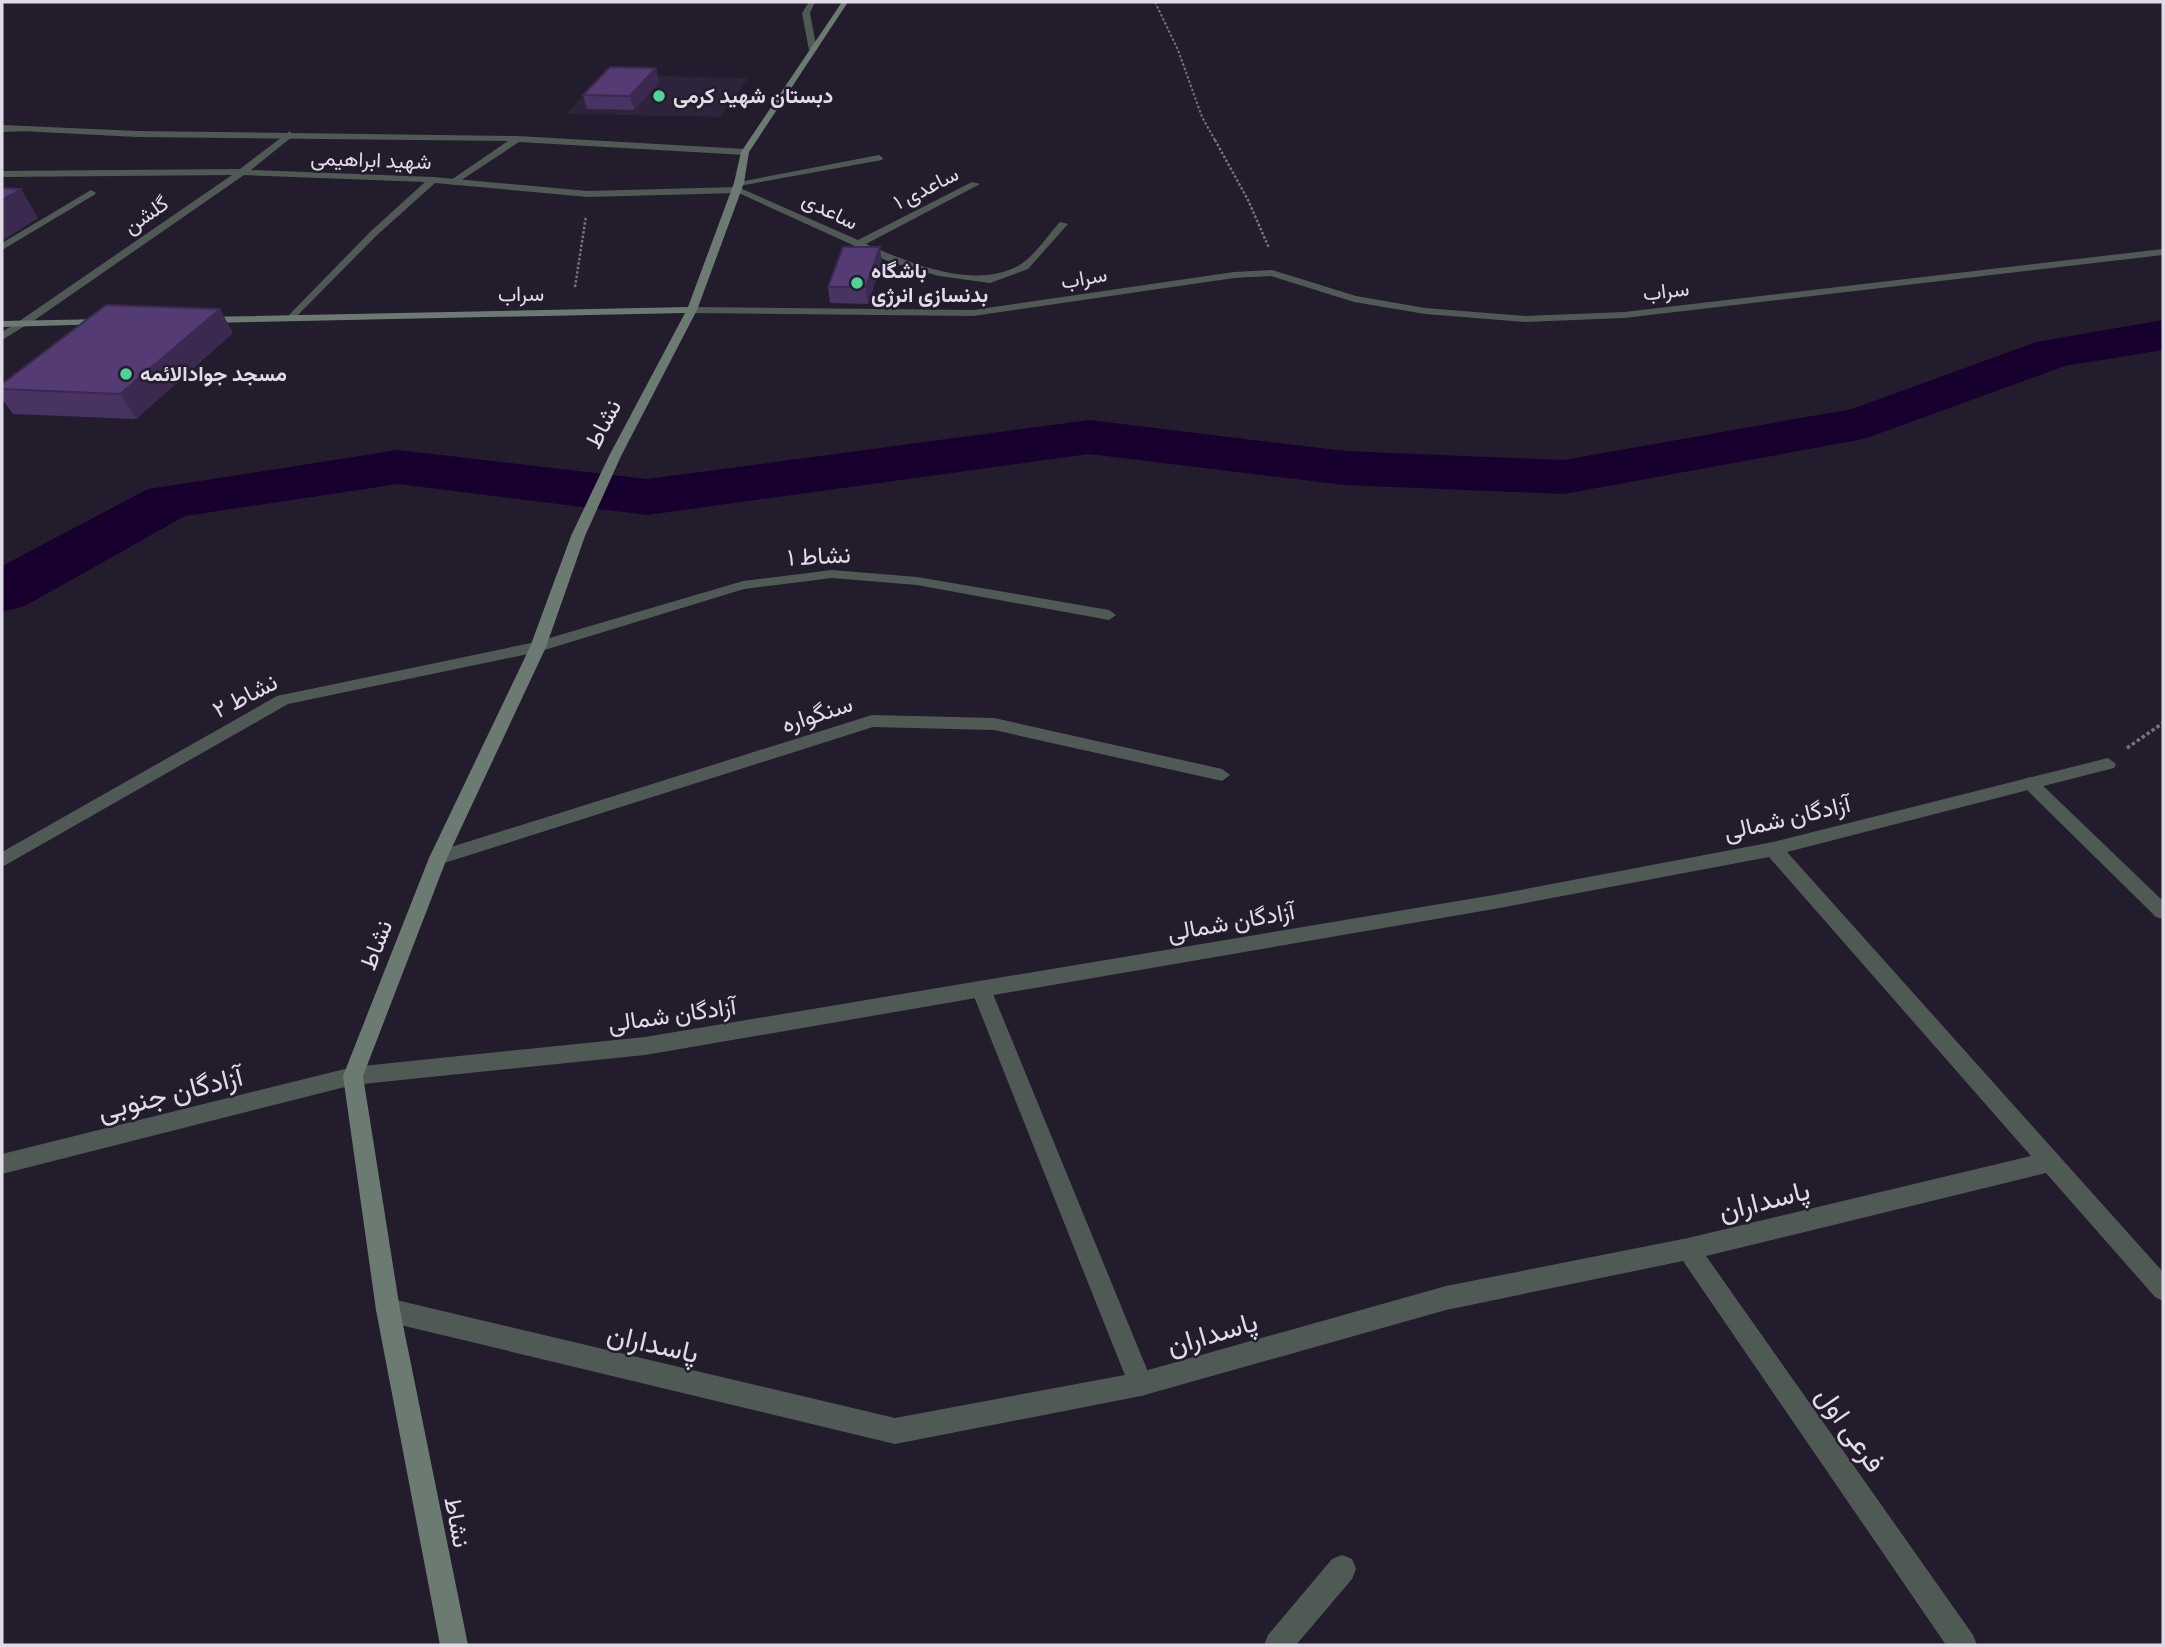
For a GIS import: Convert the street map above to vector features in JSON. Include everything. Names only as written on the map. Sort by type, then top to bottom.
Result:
[{"type":"main road","points":[[744,152],[845,2]]},
{"type":"main road","name":"نشاط","points":[[454,1645],[388,1310],[353,1076],[438,858],[538,647],[578,536],[615,456],[692,310],[738,186],[744,152]]},
{"type":"main road","name":"سراب","points":[[184,320],[692,310]]},
{"type":"main road","points":[[2,324],[117,321]]},
{"type":"street","points":[[812,2],[806,13],[813,50]]},
{"type":"street","points":[[117,132],[151,128],[346,130],[494,133],[517,139]]},
{"type":"street","points":[[2,129],[137,134],[517,139],[744,152]]},
{"type":"street","name":"گلشن","points":[[2,337],[242,173],[290,134]]},
{"type":"street","points":[[454,182],[517,139]]},
{"type":"street","name":"شهید ابراهیمی","points":[[2,174],[242,173],[433,180],[593,194],[738,186],[879,158]]},
{"type":"street","points":[[292,318],[373,234],[433,180]]},
{"type":"street","name":"ساعدی ۱","points":[[856,245],[975,184]]},
{"type":"street","name":"ساعدی","points":[[738,186],[856,245],[894,260],[939,273],[990,280],[1024,267],[1063,224]]},
{"type":"street","points":[[2,247],[91,193]]},
{"type":"street","name":"سراب","points":[[692,310],[973,313],[1234,275],[1272,273],[1354,299],[1425,311],[1525,319],[1624,315],[2163,252]]},
{"type":"street","name":"نشاط ۱","points":[[538,647],[743,585],[832,574],[917,581],[1109,615]]},
{"type":"street","name":"نشاط ۲","points":[[2,860],[284,700],[538,647]]},
{"type":"street","name":"سنگواره","points":[[438,858],[872,721],[994,724],[1222,775]]},
{"type":"street","name":"آزادگان شمالی","points":[[353,1076],[645,1046],[1494,902],[1773,849],[2108,764]]},
{"type":"street","points":[[2030,783],[2163,912]]},
{"type":"street","points":[[1773,849],[2163,1289]]},
{"type":"street","points":[[981,989],[1141,1384]]},
{"type":"street","name":"آزادگان جنوبی","points":[[2,1164],[353,1076]]},
{"type":"street","name":"پاسداران","points":[[388,1310],[895,1431],[1141,1384],[1446,1298],[1688,1249],[2050,1161]]},
{"type":"street","name":"فرعی اول","points":[[1688,1249],[1963,1645]]},
{"type":"street","points":[[1279,1645],[1342,1569]]},
{"type":"path","points":[[1155,2],[1178,50],[1202,117],[1248,200],[1280,275]]},
{"type":"path","points":[[572,313],[581,240],[593,194]]},
{"type":"path","points":[[2108,764],[2147,731],[2163,723]]},
{"type":"shaded area","name":"دبستان شهید کرمی","points":[[603,75],[748,78],[720,117],[566,114]]},
{"type":"building","points":[[610,67],[656,68],[630,96],[583,95]]},
{"type":"building","points":[[2,188],[21,189],[2,200]]},
{"type":"building","points":[[843,247],[880,247],[866,287],[828,287]]},
{"type":"building","points":[[106,305],[220,309],[120,394],[2,389],[2,384]]},
{"type":"waterway","points":[[2,592],[169,501],[398,467],[647,497],[1089,437],[1345,468],[1564,477],[1864,423],[2054,353],[2163,335]]},
{"type":"place","name":"دبستان شهید کرمی","points":[[659,96]]},
{"type":"place","name":"باشگاه بدنسازی انرژی","points":[[857,283]]},
{"type":"place","name":"مسجد جوادالائمه","points":[[126,374]]}]
